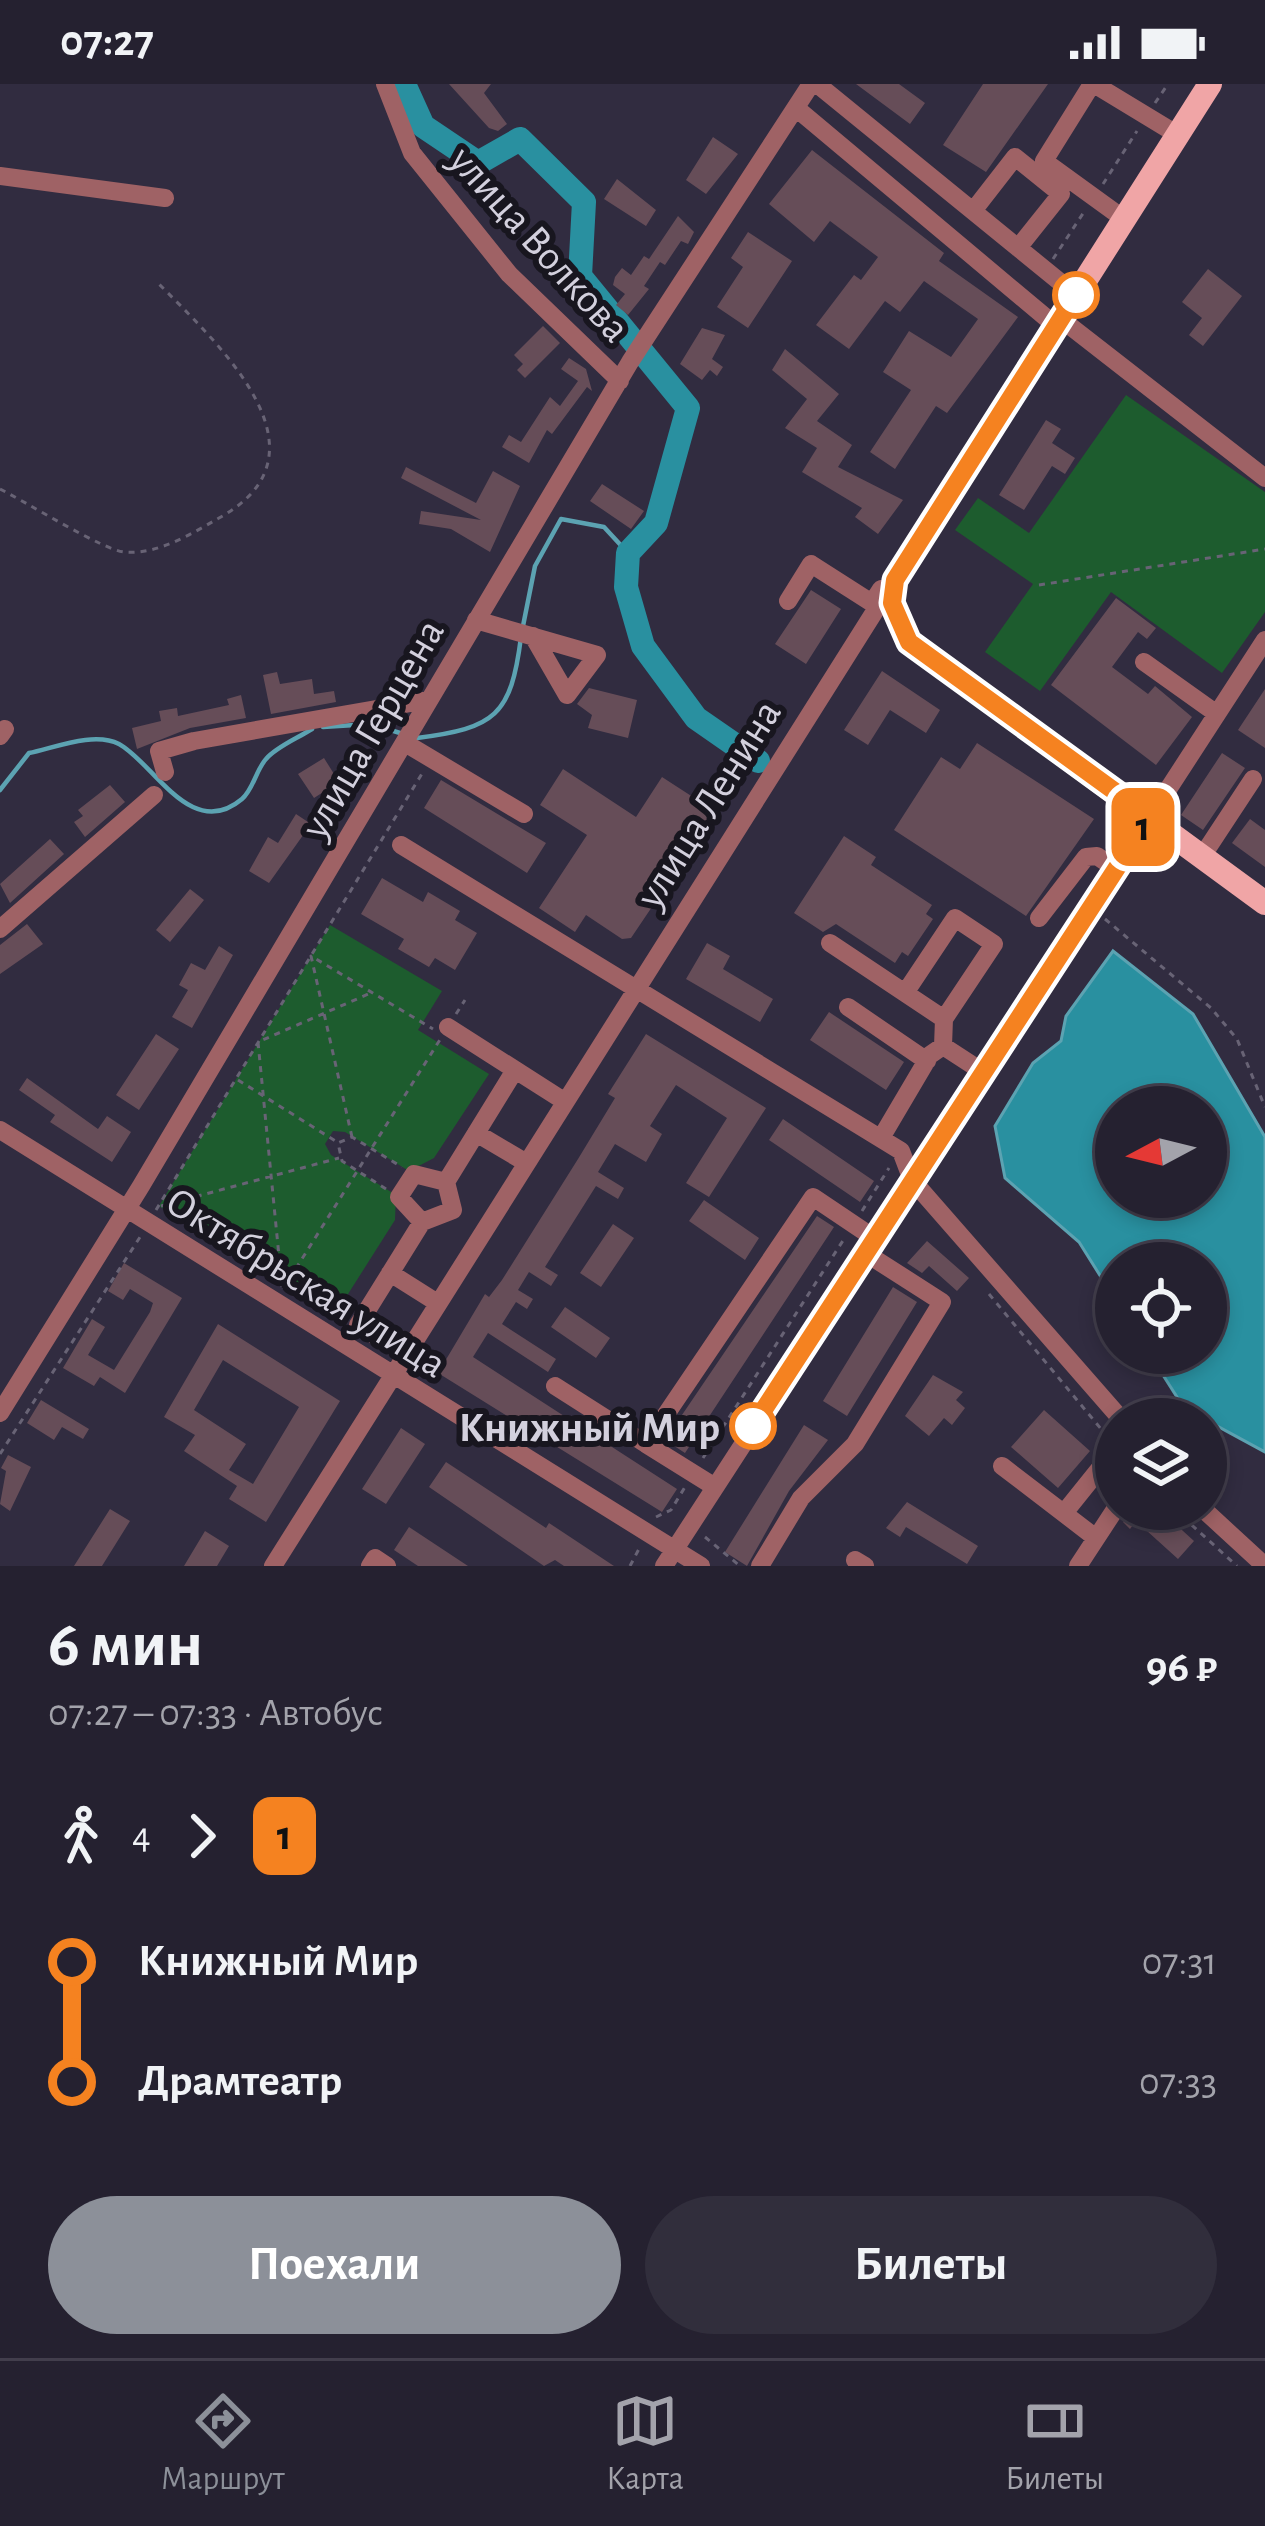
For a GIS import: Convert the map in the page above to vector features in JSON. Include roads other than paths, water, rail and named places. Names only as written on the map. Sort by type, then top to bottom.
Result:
[{"type":"main road","name":"улица Ленина","points":[[895,580],[1210,84]]},
{"type":"main road","points":[[895,580],[892,603],[909,642],[1265,903]]},
{"type":"street","name":"улица Волкова","points":[[385,84],[412,153],[508,274],[620,381]]},
{"type":"street","name":"улица Герцена","points":[[0,1413],[127,1210],[630,362],[814,84]]},
{"type":"street","points":[[814,84],[1076,295]]},
{"type":"street","points":[[1124,219],[1044,161],[1093,84],[1178,135]]},
{"type":"street","points":[[796,108],[1058,322],[1265,478]]},
{"type":"street","points":[[974,211],[1015,157],[1061,194],[1018,248]]},
{"type":"street","points":[[0,176],[166,197]]},
{"type":"street","points":[[788,601],[811,563],[872,603],[889,575],[895,580]]},
{"type":"street","name":"улица Ленина","points":[[274,1566],[390,1377],[409,1356],[436,1302],[641,988],[895,580]]},
{"type":"street","points":[[476,620],[532,636]]},
{"type":"street","points":[[669,1557],[1265,640]]},
{"type":"street","points":[[1144,662],[1217,714]]},
{"type":"street","points":[[165,772],[159,751],[177,746],[282,722],[428,700]]},
{"type":"street","points":[[405,742],[524,814]]},
{"type":"street","points":[[1203,855],[1253,779]]},
{"type":"street","points":[[0,929],[154,795]]},
{"type":"street","points":[[401,845],[901,1151],[906,1188],[1101,1398]]},
{"type":"street","points":[[1039,918],[1086,857],[1097,856],[1116,869]]},
{"type":"street","points":[[881,1138],[927,1060],[943,1046],[944,1019],[994,944],[955,918],[905,993]]},
{"type":"street","points":[[830,943],[944,1019]]},
{"type":"street","points":[[453,1210],[422,1222],[358,1324],[409,1356],[641,988]]},
{"type":"street","points":[[848,1007],[927,1060]]},
{"type":"street","points":[[445,1031],[564,1100]]},
{"type":"street","points":[[943,1046],[983,1072]]},
{"type":"street","points":[[482,1230],[453,1210],[446,1182],[515,1070]]},
{"type":"street","name":"Октябрьская улица","points":[[1,1131],[390,1377],[648,1532],[669,1557],[701,1566]]},
{"type":"street","points":[[476,1133],[525,1162]]},
{"type":"street","points":[[422,1222],[399,1197],[413,1174],[446,1182]]},
{"type":"street","points":[[646,1444],[813,1197],[854,1224],[869,1245],[942,1302],[855,1444],[802,1498],[760,1566]]},
{"type":"street","points":[[390,1273],[436,1302]]},
{"type":"street","points":[[555,1386],[715,1486]]},
{"type":"street","points":[[1002,1466],[1096,1538]]},
{"type":"street","points":[[1064,1514],[1095,1475]]},
{"type":"street","points":[[1078,1566],[1101,1530]]},
{"type":"street","points":[[1226,1530],[1265,1566]]},
{"type":"street","points":[[370,1566],[375,1558],[387,1566]]},
{"type":"water","points":[[1113,951],[1193,1014],[1265,1137],[1265,1452],[1227,1431],[1227,1398],[1178,1398],[1162,1374],[1227,1374],[1227,1242],[1095,1242],[1095,1268],[1079,1242],[1005,1178],[995,1126],[1033,1063],[1061,1041],[1066,1016]]},
{"type":"waterway","points":[[404,84],[423,126],[478,163],[520,139],[584,202],[580,276],[688,408],[656,523],[628,553],[626,587],[643,646],[696,718],[758,761]]},
{"type":"waterway","points":[[523,626],[535,566],[561,519],[604,527],[628,553]]},
{"type":"waterway","points":[[417,738],[465,729],[494,713],[512,685],[521,637]]},
{"type":"waterway","points":[[323,727],[371,724],[400,733]]},
{"type":"waterway","points":[[0,790],[29,753],[98,739],[119,744],[190,806],[224,810],[246,795],[270,755],[312,729]]},
{"type":"place","name":"Книжный Мир","points":[[753,1426]]}]
